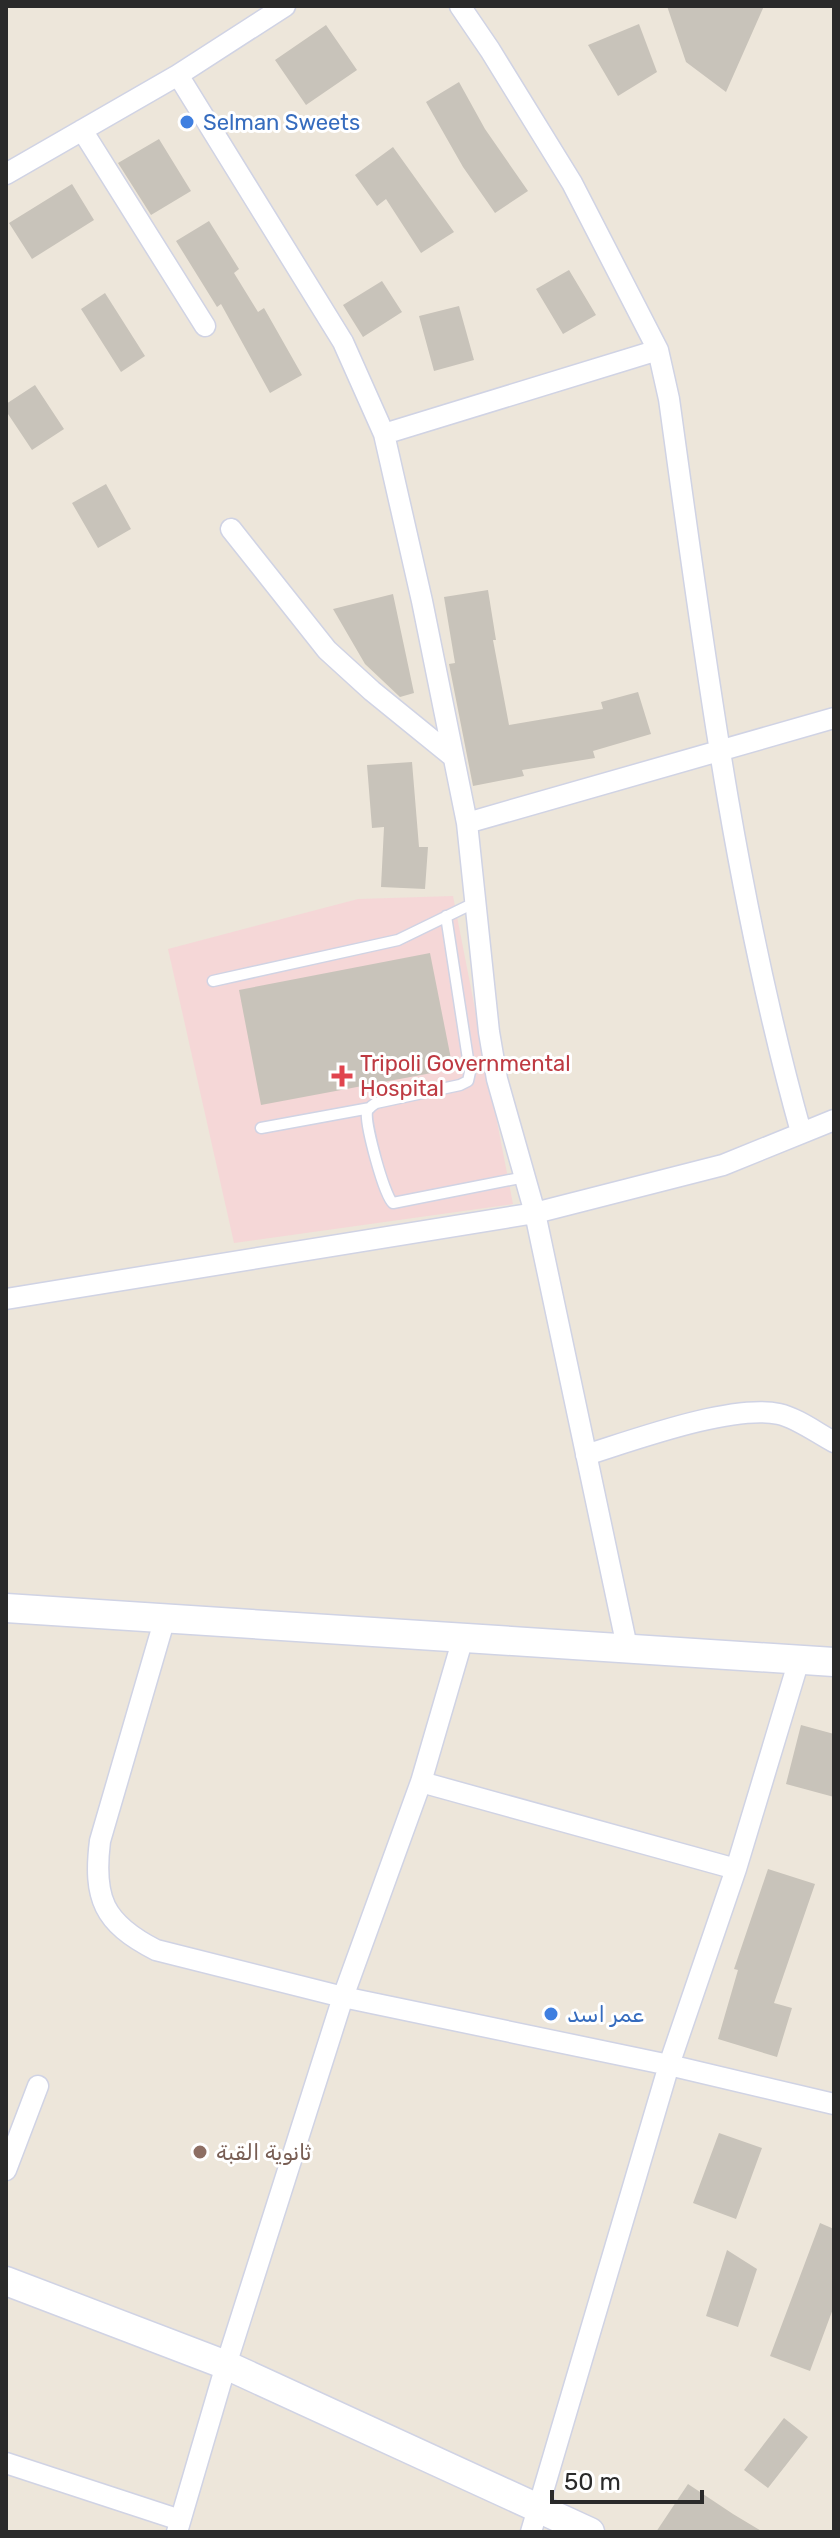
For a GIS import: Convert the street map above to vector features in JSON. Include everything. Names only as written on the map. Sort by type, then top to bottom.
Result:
[{"type":"main road","points":[[6,1608],[834,1662]]},
{"type":"main road","points":[[6,2281],[226,2365],[535,2520],[590,2532]]},
{"type":"street","points":[[6,174],[178,75],[285,6]]},
{"type":"street","points":[[460,6],[572,183],[658,350],[669,399],[721,752],[743,875],[776,1036],[801,1132]]},
{"type":"street","points":[[178,75],[343,342],[384,434],[467,823],[494,1063],[505,1113],[535,1213],[627,1647]]},
{"type":"street","points":[[82,130],[205,326]]},
{"type":"street","points":[[384,434],[658,350]]},
{"type":"street","points":[[231,529],[327,650],[452,756]]},
{"type":"street","points":[[467,823],[834,718]]},
{"type":"street","points":[[6,1299],[535,1213],[723,1165],[834,1120]]},
{"type":"street","points":[[586,1455],[678,1427],[756,1411],[782,1414],[834,1442]]},
{"type":"street","points":[[165,1618],[100,1841],[96,1876],[105,1906],[129,1936],[156,1950],[343,1997],[669,2065],[834,2104]]},
{"type":"street","points":[[6,2463],[179,2526],[226,2365],[343,1997],[421,1782],[463,1638]]},
{"type":"street","points":[[535,2520],[669,2065],[736,1869],[799,1660]]},
{"type":"street","points":[[421,1782],[736,1869]]},
{"type":"street","points":[[6,2170],[38,2086]]},
{"type":"lane","points":[[213,981],[398,940],[474,903]]},
{"type":"lane","points":[[446,916],[470,1072],[468,1081],[376,1103],[370,1108],[367,1112],[377,1166],[385,1192],[393,1203],[525,1177]]},
{"type":"lane","points":[[261,1128],[370,1108]]},
{"type":"shaded area","name":"Tripoli Governmental Hospital","points":[[453,896],[513,1204],[234,1243],[168,949],[358,899]]},
{"type":"building","points":[[667,6],[764,6],[726,92],[686,62]]},
{"type":"building","points":[[639,24],[657,72],[618,96],[588,45]]},
{"type":"building","points":[[326,25],[357,70],[306,105],[275,60]]},
{"type":"building","points":[[459,82],[485,129],[528,191],[495,213],[463,167],[426,102]]},
{"type":"building","points":[[159,139],[191,191],[151,215],[118,163]]},
{"type":"building","points":[[393,147],[454,232],[421,253],[386,199],[377,206],[355,175]]},
{"type":"building","points":[[72,184],[94,220],[32,259],[9,223]]},
{"type":"building","points":[[209,221],[239,269],[234,273],[258,312],[264,308],[302,375],[270,393],[221,304],[217,307],[176,241]]},
{"type":"building","points":[[569,270],[596,315],[563,334],[536,289]]},
{"type":"building","points":[[382,281],[402,312],[363,337],[343,305]]},
{"type":"building","points":[[105,293],[145,356],[121,372],[81,309]]},
{"type":"building","points":[[459,306],[474,360],[434,371],[419,316]]},
{"type":"building","points":[[35,385],[64,429],[32,450],[6,411],[6,404]]},
{"type":"building","points":[[106,484],[131,529],[98,548],[72,503]]},
{"type":"building","points":[[488,590],[496,640],[493,640],[509,725],[603,709],[601,702],[638,692],[651,734],[593,751],[595,758],[522,770],[524,776],[473,786],[449,664],[455,663],[444,597]]},
{"type":"building","points":[[393,594],[414,693],[400,697],[365,664],[333,609]]},
{"type":"building","points":[[412,762],[419,847],[428,847],[425,889],[381,887],[384,827],[372,828],[367,765]]},
{"type":"building","name":"Tripoli Governmental Hospital","points":[[430,953],[453,1069],[261,1105],[239,990]]},
{"type":"building","points":[[801,1725],[834,1734],[834,1797],[786,1784]]},
{"type":"building","points":[[768,1869],[815,1884],[774,2003],[792,2008],[777,2057],[718,2039],[738,1970],[734,1969]]},
{"type":"building","points":[[719,2133],[762,2148],[736,2219],[693,2203]]},
{"type":"building","points":[[820,2223],[834,2229],[834,2306],[810,2371],[770,2356]]},
{"type":"building","points":[[727,2250],[757,2269],[738,2327],[706,2316]]},
{"type":"building","points":[[784,2418],[808,2437],[768,2488],[744,2470]]},
{"type":"building","points":[[688,2484],[733,2514],[763,2532],[656,2532]]},
{"type":"place","name":"Selman Sweets","points":[[187,122]]},
{"type":"place","name":"Tripoli Governmental Hospital","points":[[342,1076]]},
{"type":"place","name":"عمر اسد","points":[[551,2014]]},
{"type":"place","name":"ثانوية القبة","points":[[200,2152]]}]
